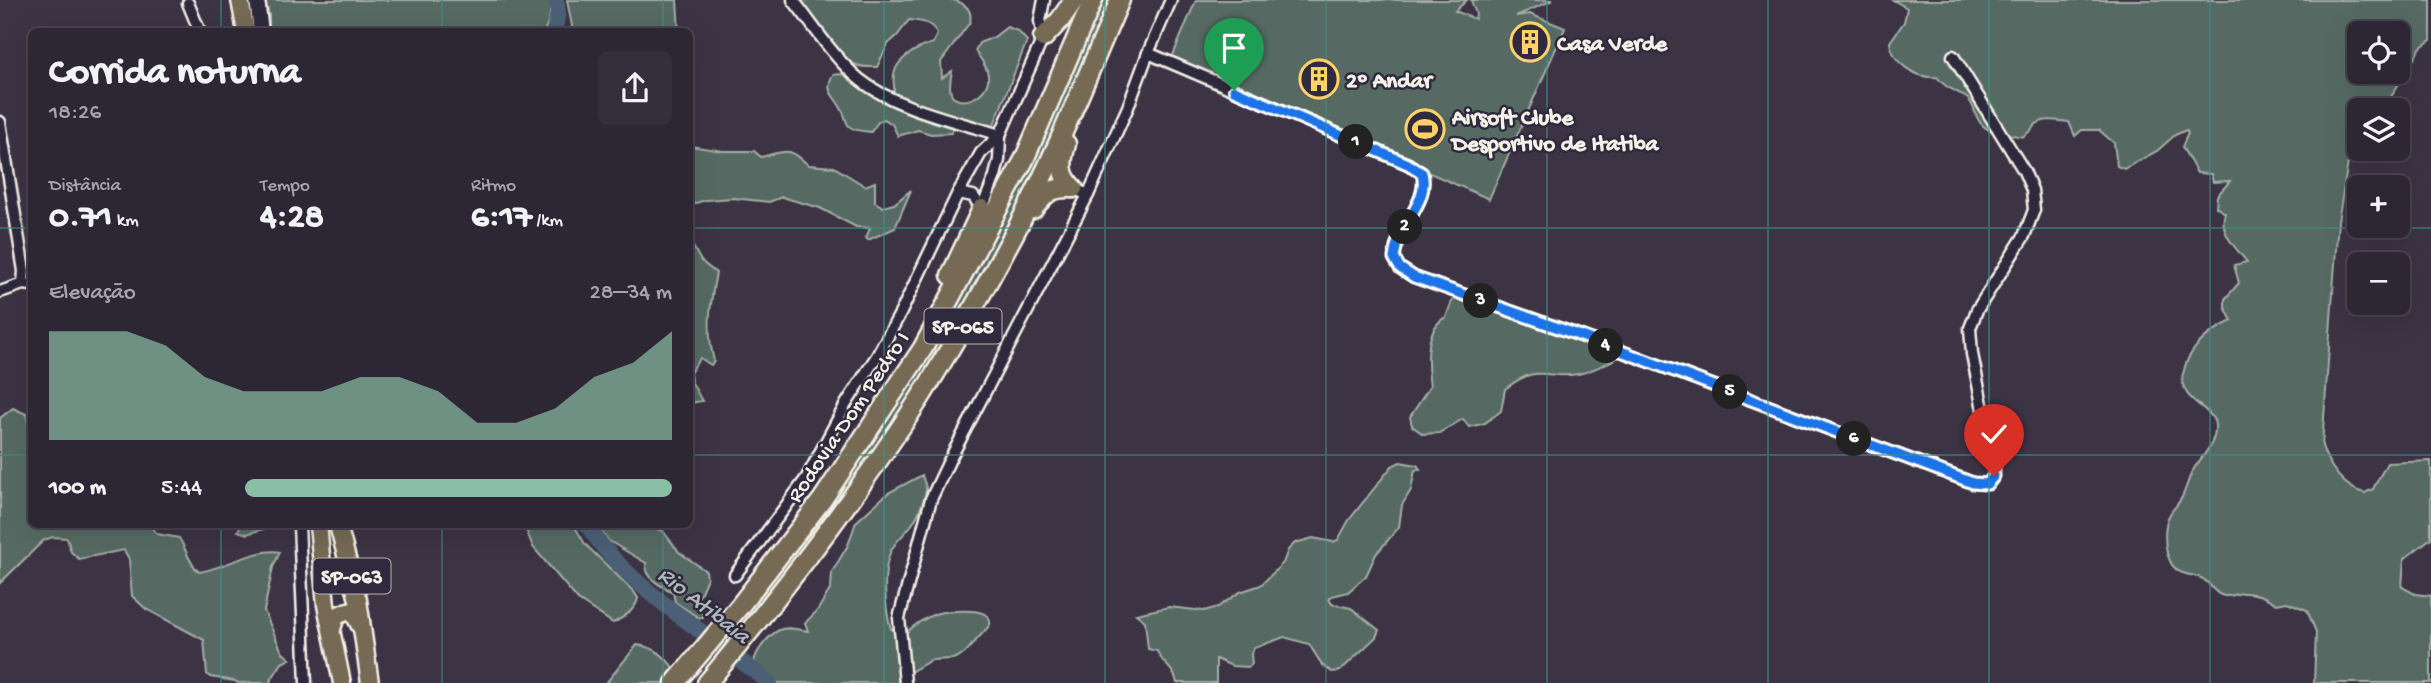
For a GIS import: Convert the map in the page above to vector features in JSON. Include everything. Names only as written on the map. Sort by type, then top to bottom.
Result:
[{"type":"highway","points":[[240,0],[245,28]]},
{"type":"highway","points":[[1043,37],[1060,20],[1074,0]]},
{"type":"highway","name":"Rodovia Dom Pedro I","points":[[677,681],[739,607],[821,500],[880,415],[928,338],[998,210],[1044,118],[1093,0]]},
{"type":"highway","name":"Rodovia Dom Pedro I","points":[[707,683],[827,531],[920,397],[971,313],[1054,155],[1120,0]]},
{"type":"highway","points":[[1079,94],[1061,162],[1062,174],[1081,192]]},
{"type":"highway","points":[[1016,230],[1046,194],[1055,188],[1081,192]]},
{"type":"highway","points":[[880,415],[982,209]]},
{"type":"highway","name":"SP-063","points":[[318,528],[326,605],[342,683]]},
{"type":"highway","name":"SP-063","points":[[339,528],[358,600],[370,683]]},
{"type":"highway","points":[[332,629],[335,616],[348,611],[354,614],[361,628]]},
{"type":"main road","points":[[257,0],[260,28]]},
{"type":"street","points":[[793,0],[844,64],[877,92],[896,101],[1000,135]]},
{"type":"street","points":[[982,209],[995,177],[1000,135],[1043,37],[1040,21],[1044,0]]},
{"type":"street","points":[[905,683],[899,618],[931,499],[1081,192],[1128,107],[1171,0]]},
{"type":"street","points":[[188,3],[198,28]]},
{"type":"street","points":[[1148,53],[1396,159],[1422,173],[1425,183],[1397,242],[1394,258],[1400,268],[1414,277],[1581,336],[1973,483],[1987,484],[1994,476],[1994,465],[1972,354],[1970,328],[1977,310],[2024,236],[2034,210],[2032,190],[2024,171],[1953,56]]},
{"type":"street","points":[[0,122],[27,285],[0,292]]},
{"type":"street","points":[[735,575],[806,479],[846,404],[901,312],[958,193],[981,153],[1000,135]]},
{"type":"street","points":[[958,193],[973,196],[982,209]]},
{"type":"street","points":[[299,528],[306,683]]},
{"type":"green space","points":[[265,0],[549,0],[550,12],[545,28],[269,28]]},
{"type":"green space","points":[[567,0],[677,0],[679,28],[571,28]]},
{"type":"green space","points":[[798,0],[953,0],[964,5],[969,10],[970,22],[941,62],[942,78],[952,71],[952,95],[964,100],[978,96],[987,83],[986,68],[975,51],[979,43],[994,37],[1007,27],[1018,31],[1027,41],[993,127],[981,131],[955,124],[951,133],[931,134],[918,130],[898,136],[892,124],[884,119],[878,122],[871,132],[851,128],[831,93],[829,86],[833,75],[849,76],[875,94],[891,97],[894,91],[894,74],[899,63],[915,50],[933,43],[937,34],[929,24],[909,20],[888,44],[877,67],[860,66],[839,52]]},
{"type":"green space","points":[[1099,0],[1112,0],[1064,112],[1004,237],[930,369],[867,465],[753,616],[742,612],[857,459]]},
{"type":"green space","name":"Airsoft Clube Desportivo de Itatiba","points":[[1196,0],[1467,0],[1455,11],[1475,19],[1471,0],[1553,0],[1516,16],[1530,14],[1565,28],[1489,199],[1171,60]]},
{"type":"green space","points":[[1893,0],[2431,0],[2431,40],[2421,47],[2410,65],[2410,21],[2347,21],[2347,84],[2399,84],[2390,98],[2347,98],[2348,161],[2338,221],[2322,446],[2338,475],[2350,487],[2365,493],[2373,489],[2387,463],[2431,461],[2431,538],[2404,559],[2402,587],[2415,594],[2431,596],[2431,683],[2314,683],[2316,632],[2307,610],[2287,602],[2277,604],[2252,593],[2221,595],[2204,579],[2176,569],[2168,556],[2166,524],[2181,499],[2192,472],[2211,445],[2215,432],[2215,425],[2209,413],[2186,391],[2183,374],[2195,348],[2216,330],[2232,321],[2225,307],[2225,299],[2239,283],[2234,265],[2247,262],[2226,233],[2223,220],[2225,213],[2216,207],[2217,196],[2230,181],[2213,182],[2211,174],[2197,173],[2182,147],[2188,133],[2186,130],[2175,135],[2157,151],[2124,169],[2117,166],[2114,143],[2099,130],[2082,130],[2075,136],[2069,122],[2051,120],[2035,125],[2022,137],[1997,133],[1986,128],[1968,99],[1937,77],[1921,75],[1906,68],[1895,57],[1890,42],[1904,22],[1907,8]]},
{"type":"green space","points":[[693,146],[723,151],[754,151],[761,157],[782,152],[791,153],[808,165],[834,167],[865,186],[875,182],[875,202],[883,207],[894,204],[911,190],[895,228],[868,240],[866,238],[870,228],[856,227],[820,208],[782,197],[769,202],[733,198],[693,204]]},
{"type":"green space","points":[[693,246],[701,261],[716,273],[710,317],[714,361],[711,365],[700,358],[693,368]]},
{"type":"green space","points":[[1460,295],[1575,327],[1625,354],[1578,374],[1526,376],[1505,389],[1501,411],[1485,423],[1469,427],[1463,419],[1439,433],[1423,434],[1412,426],[1410,417],[1430,386],[1430,338],[1439,322],[1446,317],[1452,301]]},
{"type":"green space","points":[[693,385],[702,401],[693,402]]},
{"type":"green space","points":[[13,408],[26,414],[28,528],[152,528],[157,534],[179,538],[199,572],[251,555],[280,552],[273,567],[264,611],[282,652],[290,659],[282,663],[269,683],[238,683],[210,677],[207,674],[204,640],[146,609],[132,596],[129,559],[124,550],[79,559],[71,552],[67,538],[53,537],[44,540],[0,583],[0,418]]},
{"type":"green space","points":[[1400,462],[1417,465],[1420,469],[1415,470],[1411,490],[1402,505],[1399,527],[1376,554],[1366,576],[1348,592],[1329,599],[1332,604],[1351,608],[1379,630],[1376,637],[1340,671],[1332,672],[1322,665],[1309,644],[1284,637],[1254,648],[1251,654],[1252,664],[1249,667],[1232,666],[1216,659],[1216,683],[1177,683],[1174,674],[1157,651],[1148,649],[1145,621],[1136,614],[1169,607],[1204,611],[1218,607],[1240,592],[1261,585],[1283,563],[1288,550],[1295,543],[1313,538],[1333,542],[1338,540],[1349,520],[1392,466]]},
{"type":"green space","points":[[922,475],[926,489],[922,505],[913,523],[894,545],[886,570],[885,591],[891,629],[904,634],[933,615],[956,611],[980,612],[986,615],[990,625],[964,654],[953,659],[931,660],[907,674],[906,683],[777,683],[754,663],[759,649],[779,630],[789,628],[808,631],[805,623],[817,611],[831,588],[832,572],[848,545],[856,522],[888,493]]},
{"type":"green space","points":[[240,528],[266,528],[247,534],[238,531]]},
{"type":"green space","points":[[525,528],[576,528],[585,544],[634,592],[638,598],[635,606],[613,623],[578,600],[533,547]]},
{"type":"green space","points":[[598,528],[654,528],[663,531],[679,552],[706,571],[707,578],[698,599],[703,617],[699,618],[675,602],[673,592],[658,584],[648,573],[646,563],[609,541]]},
{"type":"green space","points":[[637,645],[659,653],[675,670],[664,683],[606,683]]},
{"type":"waterway","name":"Rio Atibaia","points":[[555,28],[558,13],[556,0]]},
{"type":"waterway","name":"Rio Atibaia","points":[[589,528],[604,548],[648,591],[770,683]]},
{"type":"place","name":"Casa Verde","points":[[1530,42]]},
{"type":"place","name":"2º Andar","points":[[1319,79]]},
{"type":"place","name":"Airsoft Clube Desportivo de Itatiba","points":[[1425,129]]},
{"type":"route","points":[[1234,90],[1408,164],[1422,173],[1425,183],[1397,242],[1394,258],[1400,268],[1414,277],[1581,336],[1973,483],[1987,484],[1994,476]]}]
